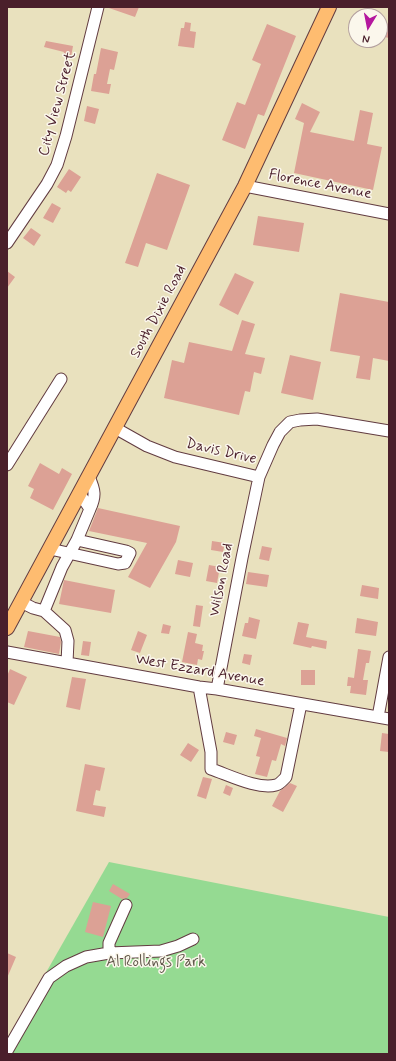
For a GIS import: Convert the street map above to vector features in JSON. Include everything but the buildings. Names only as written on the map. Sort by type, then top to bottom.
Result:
[{"type":"main road","name":"South Dixie Road","points":[[7,628],[246,186],[329,7]]},
{"type":"street","name":"City View Street","points":[[7,244],[47,184],[61,154],[98,7]]},
{"type":"street","name":"Florence Avenue","points":[[246,186],[389,214]]},
{"type":"street","points":[[7,465],[61,379]]},
{"type":"street","name":"Davis Drive","points":[[115,428],[147,446],[176,457],[259,477],[280,432],[290,422],[317,419],[389,431]]},
{"type":"street","points":[[44,611],[62,567],[77,540],[94,499],[94,488],[89,477]]},
{"type":"street","name":"Wilson Road","points":[[217,689],[259,477]]},
{"type":"street","points":[[80,494],[90,510]]},
{"type":"street","points":[[50,549],[118,564],[125,562],[130,553],[77,540]]},
{"type":"street","points":[[21,602],[33,608],[44,611],[65,630],[68,641],[67,663]]},
{"type":"street","name":"West Ezzard Avenue","points":[[7,652],[199,687],[383,718]]},
{"type":"street","points":[[383,718],[389,657]]},
{"type":"street","points":[[199,687],[211,752],[211,769],[265,786],[278,785],[286,777],[301,704]]},
{"type":"street","points":[[109,954],[109,943],[126,905]]},
{"type":"street","points":[[7,1051],[49,978],[66,966],[86,957],[161,951],[178,946],[192,938]]},
{"type":"green space","name":"Al Rollings Park","points":[[109,862],[389,917],[389,1054],[7,1054],[7,1041]]}]
